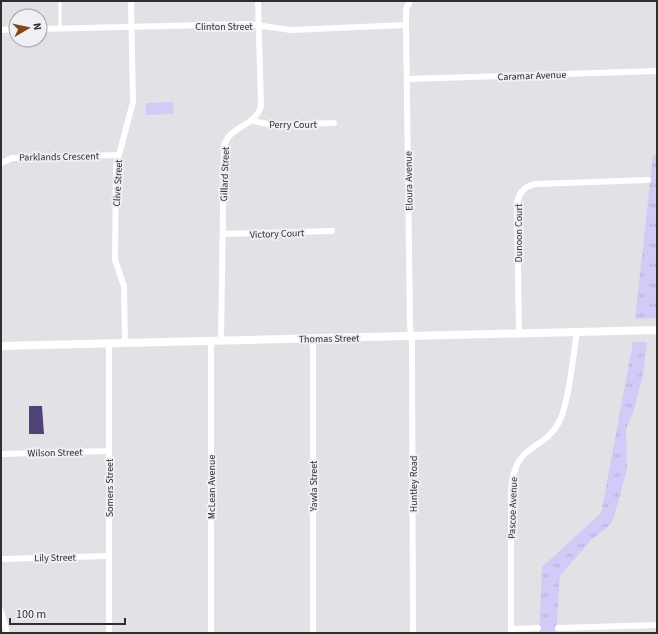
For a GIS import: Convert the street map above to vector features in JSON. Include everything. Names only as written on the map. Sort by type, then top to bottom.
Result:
[{"type":"street","name":"Clive Street","points":[[125,342],[124,286],[115,260],[116,166],[133,108],[131,1]]},
{"type":"street","points":[[253,120],[259,112],[261,101],[258,1]]},
{"type":"street","points":[[406,25],[406,9],[410,1]]},
{"type":"street","name":"Clinton Street","points":[[48,29],[248,24],[291,30],[406,25]]},
{"type":"street","name":"Eloura Avenue","points":[[406,25],[411,336]]},
{"type":"street","name":"Caramar Avenue","points":[[407,79],[657,71]]},
{"type":"street","name":"Perry Court","points":[[253,120],[272,125],[334,123]]},
{"type":"street","name":"Gillard Street","points":[[221,340],[224,144],[234,130],[253,120]]},
{"type":"street","name":"Parklands Crescent","points":[[1,163],[12,158],[118,155]]},
{"type":"street","name":"Dunoon Court","points":[[519,333],[517,205],[518,197],[523,189],[536,184],[648,180]]},
{"type":"street","name":"Victory Court","points":[[223,234],[332,231]]},
{"type":"street","name":"Thomas Street","points":[[1,346],[657,330]]},
{"type":"street","name":"Pascoe Avenue","points":[[511,631],[512,476],[514,468],[522,456],[552,432],[562,417],[577,332]]},
{"type":"street","name":"Huntley Road","points":[[411,336],[413,633]]},
{"type":"street","name":"Yawla Street","points":[[313,338],[313,633]]},
{"type":"street","name":"McLean Avenue","points":[[211,340],[211,633]]},
{"type":"street","name":"Somers Street","points":[[109,343],[109,633]]},
{"type":"street","name":"Wilson Street","points":[[1,454],[109,451]]},
{"type":"street","name":"Lily Street","points":[[1,559],[109,556]]},
{"type":"street","points":[[1,611],[7,633]]},
{"type":"street","points":[[558,628],[657,625]]},
{"type":"street","points":[[511,631],[538,628]]},
{"type":"lane","points":[[60,1],[60,28]]},
{"type":"green space","points":[[173,102],[174,114],[146,115],[146,103]]},
{"type":"green space","points":[[653,155],[657,155],[657,318],[635,319]]},
{"type":"green space","points":[[633,342],[647,342],[643,375],[633,413],[626,429],[627,469],[612,522],[591,540],[560,576],[556,633],[539,633],[542,567],[601,513]]},
{"type":"building","points":[[29,406],[42,406],[44,434],[29,434]]}]
